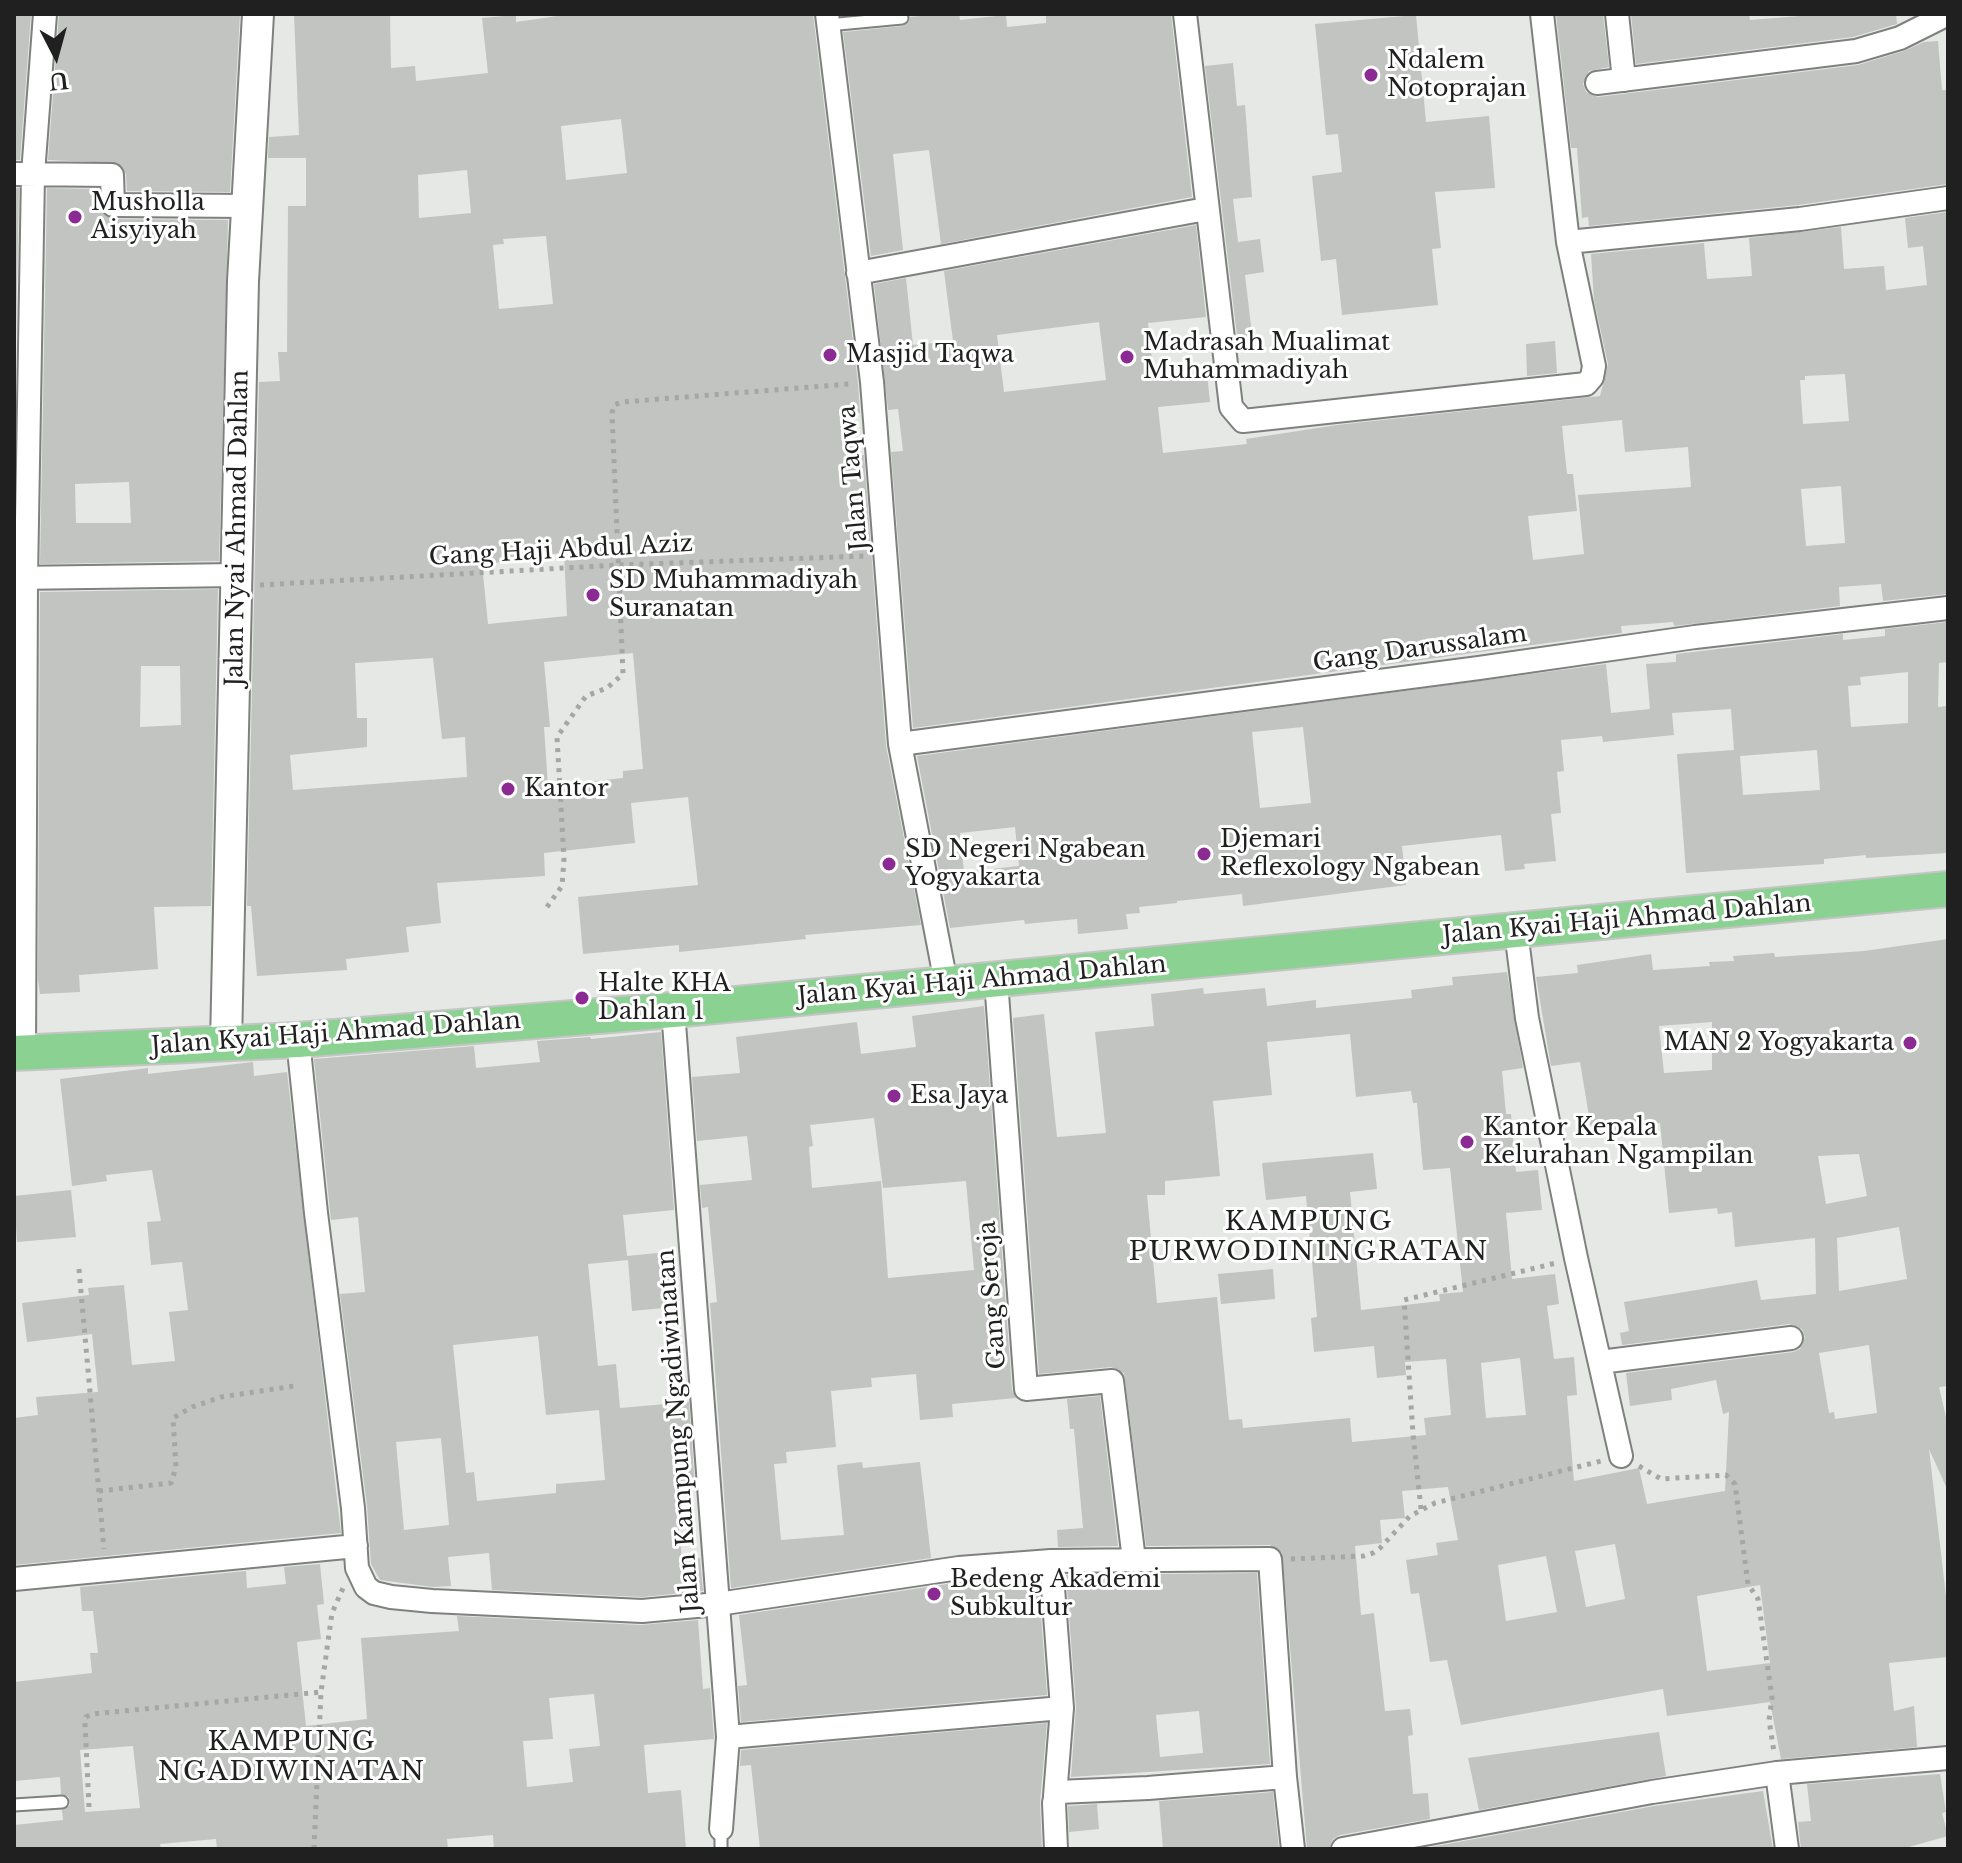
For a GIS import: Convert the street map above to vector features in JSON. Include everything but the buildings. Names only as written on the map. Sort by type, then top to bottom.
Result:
[{"type":"main road","name":"Jalan Kyai Haji Ahmad Dahlan","points":[[19,1053],[298,1040],[673,1010],[1948,889]]},
{"type":"street","points":[[19,1053],[24,174],[45,14]]},
{"type":"street","name":"Jalan Nyai Ahmad Dahlan","points":[[226,1043],[243,281],[258,14]]},
{"type":"street","points":[[1185,14],[1231,407],[1243,421],[1586,384],[1592,377],[1594,366],[1568,242],[1542,14]]},
{"type":"street","points":[[1617,14],[1624,80]]},
{"type":"street","name":"Jalan Taqwa","points":[[827,19],[872,382],[900,744],[946,983]]},
{"type":"street","points":[[1597,83],[1856,51],[1943,21]]},
{"type":"street","points":[[24,174],[112,175],[113,205],[248,206]]},
{"type":"street","points":[[1568,242],[1800,219],[1948,198]]},
{"type":"street","points":[[858,273],[1206,209]]},
{"type":"street","points":[[20,578],[238,581]]},
{"type":"street","name":"Gang Darussalam","points":[[900,744],[1695,637],[1948,608]]},
{"type":"street","points":[[1516,931],[1527,1018],[1576,1258],[1621,1456]]},
{"type":"street","name":"Gang Seroja","points":[[996,980],[1026,1389],[1112,1381],[1134,1560]]},
{"type":"street","name":"Jalan Kampung Ngadiwinatan","points":[[673,1010],[728,1737],[721,1839]]},
{"type":"street","points":[[298,1040],[356,1557],[366,1587],[374,1593],[405,1598],[642,1611],[718,1604],[945,1570],[1051,1561],[1270,1559],[1293,1849]]},
{"type":"street","points":[[1600,1362],[1791,1338]]},
{"type":"street","points":[[14,1579],[106,1570],[356,1557]]},
{"type":"street","points":[[1051,1561],[1062,1708],[1055,1796],[1056,1849]]},
{"type":"street","points":[[728,1737],[1062,1708]]},
{"type":"street","points":[[1343,1849],[1652,1792],[1777,1773],[1948,1758]]},
{"type":"street","points":[[1777,1773],[1787,1849]]},
{"type":"street","points":[[1055,1796],[1058,1792],[1285,1777]]},
{"type":"lane","points":[[827,19],[902,18]]},
{"type":"lane","points":[[14,1805],[62,1802]]},
{"type":"path","points":[[547,907],[562,886],[564,859],[557,737],[586,696],[607,688],[623,674],[614,405],[872,382]]},
{"type":"path","name":"Gang Haji Abdul Aziz","points":[[238,581],[886,555]]},
{"type":"path","points":[[1421,1509],[1404,1300],[1576,1258]]},
{"type":"path","points":[[79,1269],[106,1570]]},
{"type":"path","points":[[99,1491],[171,1483],[176,1467],[173,1418],[192,1407],[221,1397],[294,1386]]},
{"type":"path","points":[[1270,1559],[1373,1553],[1410,1516],[1435,1503],[1621,1456],[1661,1479],[1726,1475],[1735,1484],[1748,1584],[1758,1599],[1772,1698],[1769,1720],[1777,1773]]},
{"type":"path","points":[[314,1849],[321,1692],[332,1613],[356,1557]]},
{"type":"path","points":[[89,1807],[85,1723],[86,1717],[92,1714],[321,1692]]},
{"type":"place","name":"Ndalem Notoprajan","points":[[1371,75]]},
{"type":"place","name":"Musholla Aisyiyah","points":[[75,217]]},
{"type":"place","name":"Masjid Taqwa","points":[[830,355]]},
{"type":"place","name":"Madrasah Mualimat Muhammadiyah","points":[[1127,357]]},
{"type":"place","name":"SD Muhammadiyah Suranatan","points":[[593,595]]},
{"type":"place","name":"Kantor","points":[[508,789]]},
{"type":"place","name":"Djemari Reflexology Ngabean","points":[[1204,854]]},
{"type":"place","name":"SD Negeri Ngabean Yogyakarta","points":[[889,864]]},
{"type":"place","name":"Halte KHA Dahlan 1","points":[[582,998]]},
{"type":"place","name":"MAN 2 Yogyakarta","points":[[1910,1043]]},
{"type":"place","name":"Esa Jaya","points":[[894,1096]]},
{"type":"place","name":"Kantor Kepala Kelurahan Ngampilan","points":[[1467,1142]]},
{"type":"place","name":"Bedeng Akademi Subkultur","points":[[934,1594]]},
{"type":"district","name":"KAMPUNG PURWODININGRATAN","points":[[1309,1238]]},
{"type":"district","name":"KAMPUNG NGADIWINATAN","points":[[292,1758]]}]
